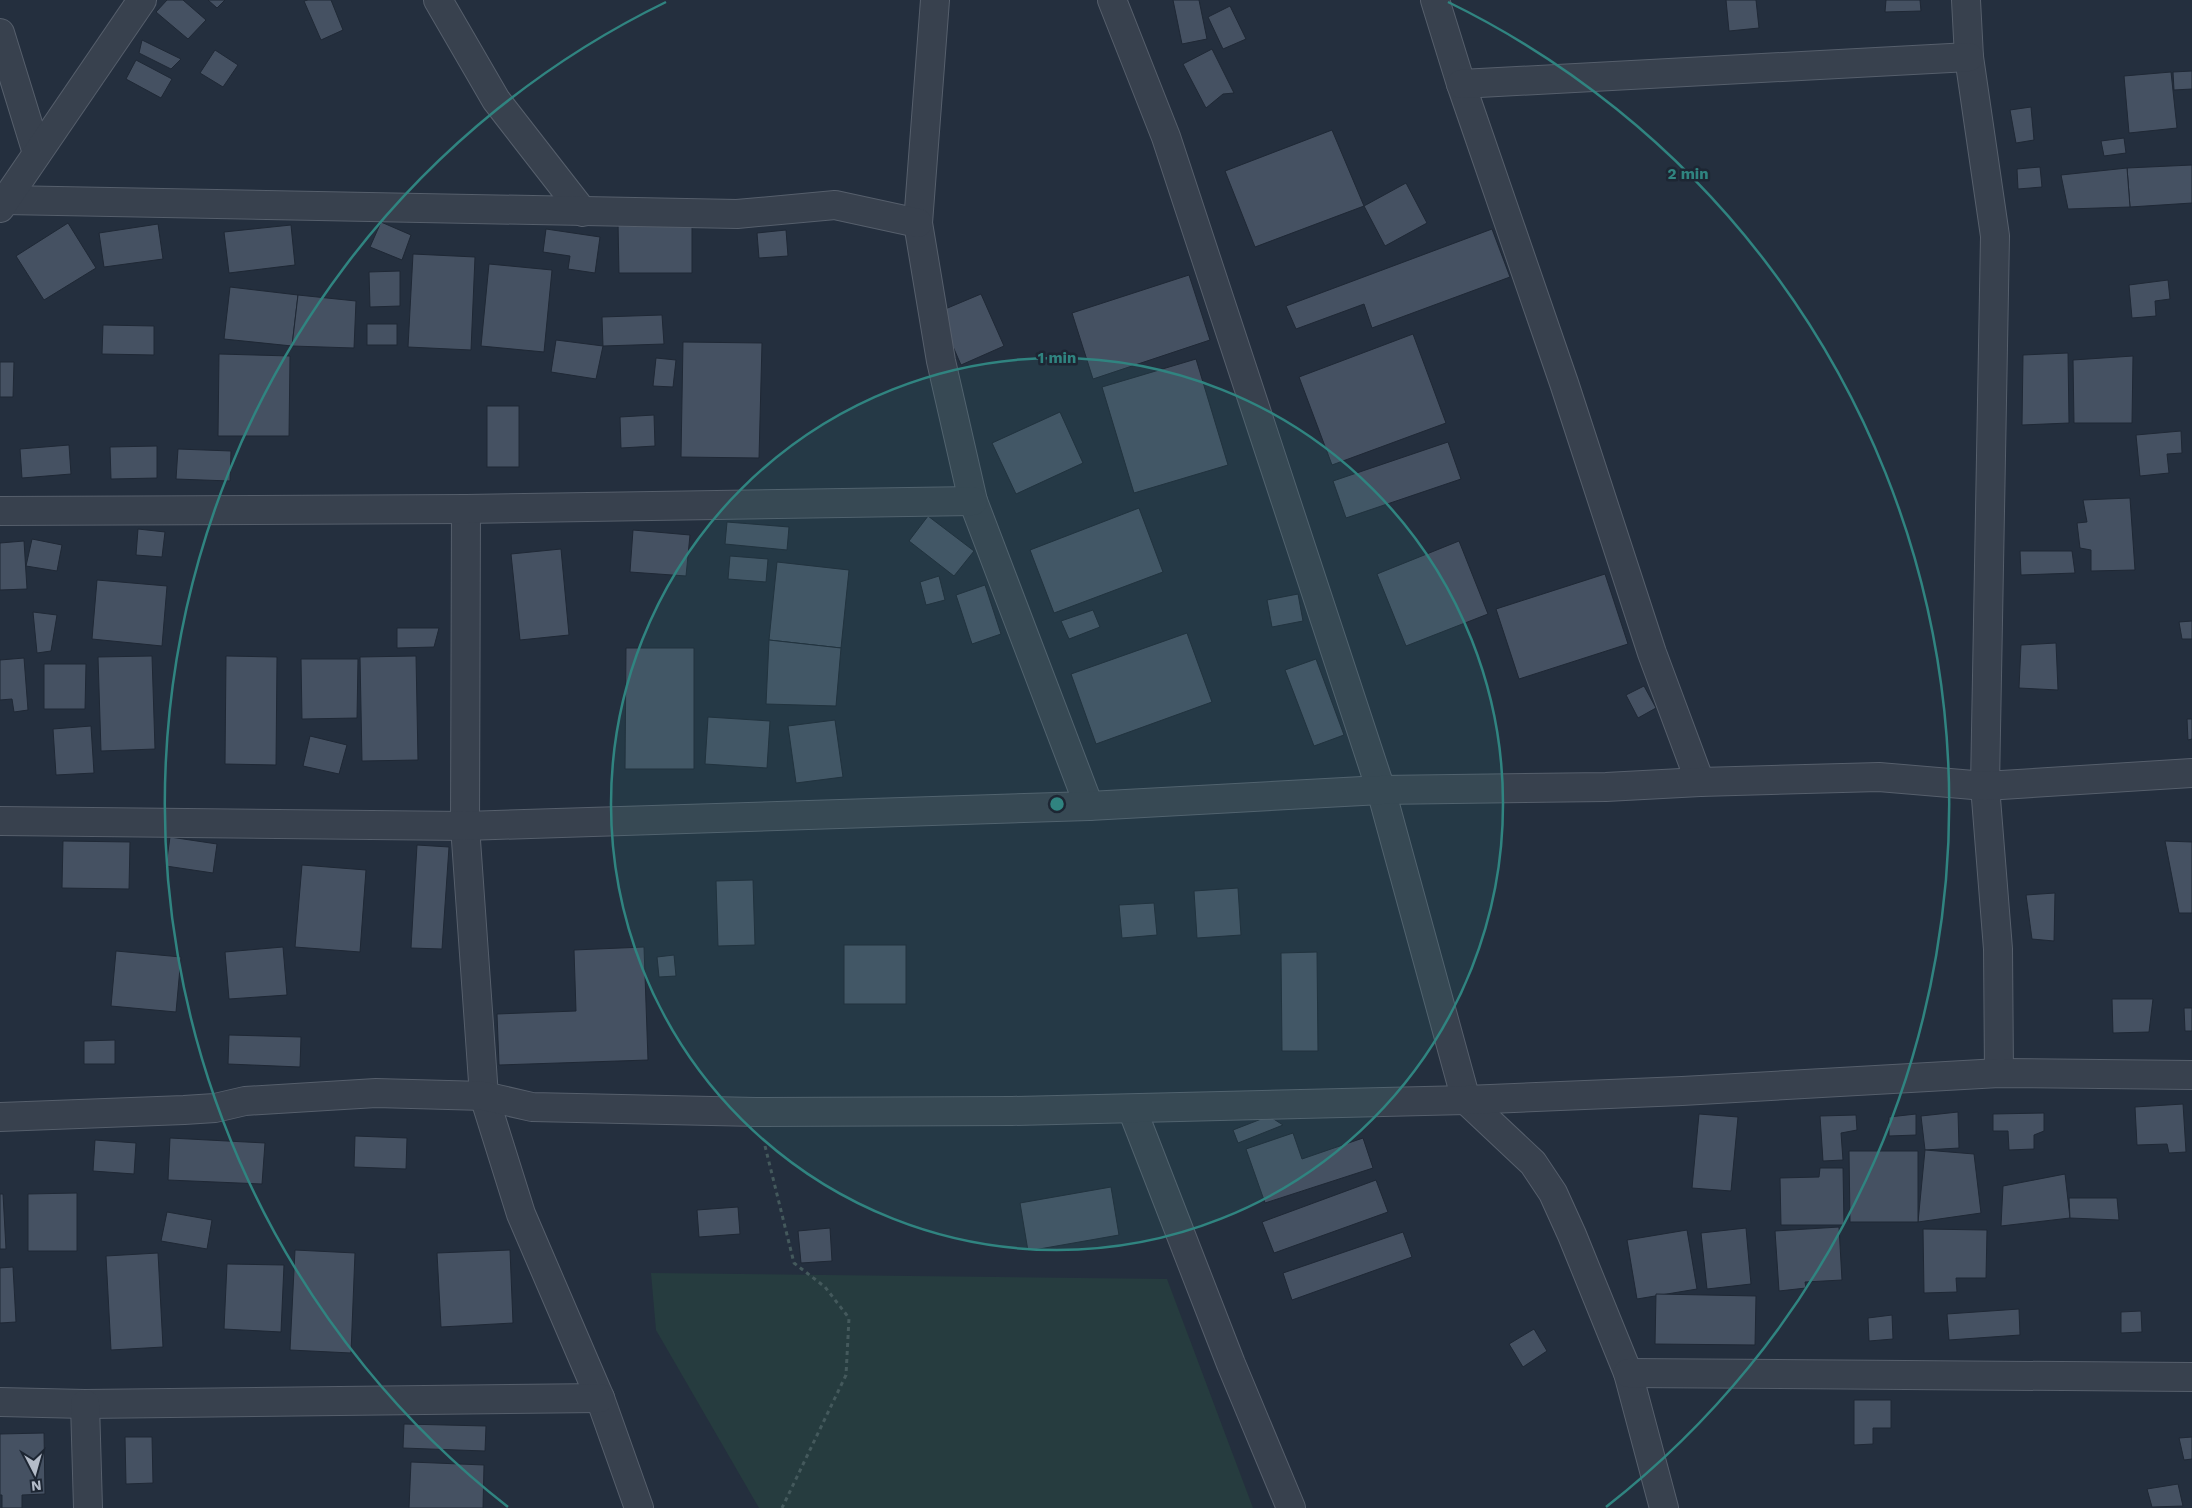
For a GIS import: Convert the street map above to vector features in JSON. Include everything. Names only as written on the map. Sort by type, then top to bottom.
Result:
[{"type":"street","points":[[2,204],[142,0]]},
{"type":"street","points":[[438,0],[496,100],[582,212]]},
{"type":"street","points":[[935,0],[918,223],[941,360],[973,501],[1089,806]]},
{"type":"street","points":[[1112,0],[1166,137],[1380,790],[1466,1100],[1532,1163],[1553,1193],[1628,1374],[1664,1508]]},
{"type":"street","points":[[1434,0],[1564,383],[1652,653],[1700,782]]},
{"type":"street","points":[[1966,0],[1969,57],[1995,236],[1985,786],[1998,949],[1999,1073]]},
{"type":"street","points":[[0,33],[37,153]]},
{"type":"street","points":[[1461,84],[1969,57]]},
{"type":"street","points":[[2,204],[737,214],[836,205],[918,223]]},
{"type":"street","points":[[0,511],[466,509],[973,501]]},
{"type":"street","points":[[466,509],[465,826],[484,1096],[522,1214],[600,1398],[639,1508]]},
{"type":"street","points":[[0,821],[465,826],[1089,806],[1380,790],[1606,787],[1700,782],[1878,777],[1985,786],[2192,773]]},
{"type":"street","points":[[0,1116],[184,1110],[214,1108],[246,1101],[376,1093],[484,1096],[532,1107],[756,1112],[1132,1109],[1466,1100],[1682,1091],[1999,1073],[2192,1075]]},
{"type":"street","points":[[1132,1109],[1230,1364],[1291,1508]]},
{"type":"street","points":[[1628,1374],[2192,1377]]},
{"type":"street","points":[[0,1402],[85,1404],[600,1398]]},
{"type":"street","points":[[85,1404],[88,1508]]},
{"type":"path","points":[[756,1112],[794,1263],[825,1287],[849,1318],[846,1375],[782,1508]]},
{"type":"green space","points":[[651,1273],[1167,1279],[1253,1508],[759,1508],[656,1330]]},
{"type":"building","points":[[167,0],[183,0],[206,20],[188,39],[156,12]]},
{"type":"building","points":[[208,0],[225,0],[217,8]]},
{"type":"building","points":[[331,0],[343,30],[321,40],[304,1]]},
{"type":"building","points":[[1173,0],[1199,0],[1207,39],[1182,44]]},
{"type":"building","points":[[1726,0],[1756,0],[1759,28],[1729,31]]},
{"type":"building","points":[[1886,0],[1920,0],[1921,11],[1885,12]]},
{"type":"building","points":[[1230,6],[1246,39],[1223,49],[1208,17]]},
{"type":"building","points":[[142,40],[181,59],[171,69],[139,53]]},
{"type":"building","points":[[1212,49],[1234,93],[1223,94],[1206,108],[1183,64]]},
{"type":"building","points":[[215,50],[238,65],[223,87],[200,73]]},
{"type":"building","points":[[136,60],[172,79],[161,98],[126,79]]},
{"type":"building","points":[[2192,71],[2192,89],[2174,90],[2173,72]]},
{"type":"building","points":[[2171,72],[2177,128],[2129,133],[2124,76]]},
{"type":"building","points":[[2031,107],[2034,140],[2016,143],[2010,110]]},
{"type":"building","points":[[1332,130],[1364,206],[1255,247],[1225,171]]},
{"type":"building","points":[[2124,138],[2126,153],[2104,156],[2101,141]]},
{"type":"building","points":[[2192,165],[2192,203],[2130,207],[2127,168]]},
{"type":"building","points":[[2040,167],[2042,187],[2018,189],[2017,169]]},
{"type":"building","points":[[2127,168],[2130,207],[2068,209],[2061,175]]},
{"type":"building","points":[[1406,183],[1427,223],[1385,246],[1364,206]]},
{"type":"building","points":[[381,222],[411,235],[402,260],[370,247]]},
{"type":"building","points":[[618,222],[692,222],[692,273],[619,273]]},
{"type":"building","points":[[68,223],[96,268],[44,300],[16,256]]},
{"type":"building","points":[[158,224],[163,259],[104,267],[99,233]]},
{"type":"building","points":[[291,225],[295,265],[229,273],[224,232]]},
{"type":"building","points":[[546,229],[600,237],[595,273],[568,269],[570,256],[543,252]]},
{"type":"building","points":[[1492,229],[1510,277],[1372,328],[1364,304],[1296,329],[1286,306]]},
{"type":"building","points":[[786,230],[788,256],[759,258],[757,233]]},
{"type":"building","points":[[413,254],[475,257],[471,350],[408,347]]},
{"type":"building","points":[[489,264],[552,270],[544,352],[481,346]]},
{"type":"building","points":[[400,271],[400,306],[370,307],[369,272]]},
{"type":"building","points":[[1189,275],[1210,340],[1093,379],[1072,313]]},
{"type":"building","points":[[2168,280],[2170,299],[2155,301],[2156,316],[2132,318],[2129,285]]},
{"type":"building","points":[[230,287],[298,295],[292,346],[224,339]]},
{"type":"building","points":[[981,294],[1004,346],[961,365],[938,312]]},
{"type":"building","points":[[298,295],[356,301],[354,348],[292,346]]},
{"type":"building","points":[[662,315],[664,344],[603,346],[602,317]]},
{"type":"building","points":[[367,324],[397,324],[397,345],[367,345]]},
{"type":"building","points":[[103,325],[154,326],[154,355],[102,354]]},
{"type":"building","points":[[1413,334],[1446,423],[1332,465],[1299,377]]},
{"type":"building","points":[[556,340],[603,346],[596,379],[551,372]]},
{"type":"building","points":[[683,342],[762,343],[759,458],[681,457]]},
{"type":"building","points":[[2068,353],[2069,423],[2022,425],[2023,355]]},
{"type":"building","points":[[219,354],[290,356],[289,436],[218,436]]},
{"type":"building","points":[[2133,356],[2132,423],[2074,423],[2073,360]]},
{"type":"building","points":[[656,358],[676,360],[673,387],[653,386]]},
{"type":"building","points":[[1196,359],[1228,465],[1134,493],[1102,387]]},
{"type":"building","points":[[0,362],[14,362],[13,397],[0,397]]},
{"type":"building","points":[[487,406],[519,406],[519,467],[487,467]]},
{"type":"building","points":[[1060,412],[1083,463],[1016,494],[992,443]]},
{"type":"building","points":[[654,415],[655,446],[621,448],[620,417]]},
{"type":"building","points":[[2181,431],[2182,453],[2167,454],[2169,473],[2140,476],[2136,435]]},
{"type":"building","points":[[1448,442],[1461,479],[1346,518],[1333,481]]},
{"type":"building","points":[[69,445],[71,474],[22,478],[20,449]]},
{"type":"building","points":[[157,446],[157,478],[111,479],[110,447]]},
{"type":"building","points":[[178,449],[231,451],[230,481],[176,479]]},
{"type":"building","points":[[2130,498],[2135,570],[2091,571],[2091,550],[2080,548],[2077,523],[2087,522],[2083,500]]},
{"type":"building","points":[[1139,508],[1163,572],[1054,613],[1030,550]]},
{"type":"building","points":[[928,516],[974,551],[954,576],[909,541]]},
{"type":"building","points":[[727,522],[789,527],[787,550],[725,544]]},
{"type":"building","points":[[138,529],[165,532],[162,557],[136,555]]},
{"type":"building","points":[[633,530],[690,535],[686,576],[630,572]]},
{"type":"building","points":[[32,539],[62,545],[57,571],[26,566]]},
{"type":"building","points":[[24,541],[27,589],[0,590],[0,543]]},
{"type":"building","points":[[1459,541],[1488,614],[1406,646],[1377,574]]},
{"type":"building","points":[[561,549],[569,635],[520,640],[511,554]]},
{"type":"building","points":[[2020,551],[2072,551],[2075,573],[2021,575]]},
{"type":"building","points":[[730,556],[768,559],[766,582],[728,579]]},
{"type":"building","points":[[777,562],[849,570],[841,648],[769,640]]},
{"type":"building","points":[[1605,574],[1628,644],[1519,679],[1496,609]]},
{"type":"building","points":[[939,576],[945,600],[926,605],[920,582]]},
{"type":"building","points":[[97,580],[167,586],[162,646],[92,639]]},
{"type":"building","points":[[985,585],[1001,634],[972,644],[956,595]]},
{"type":"building","points":[[1298,594],[1303,621],[1272,627],[1267,600]]},
{"type":"building","points":[[1093,610],[1100,627],[1069,639],[1061,621]]},
{"type":"building","points":[[33,612],[57,615],[51,651],[37,653]]},
{"type":"building","points":[[2192,621],[2192,639],[2182,639],[2179,622]]},
{"type":"building","points":[[397,628],[439,628],[434,647],[397,648]]},
{"type":"building","points":[[1187,633],[1212,702],[1096,744],[1071,674]]},
{"type":"building","points":[[769,640],[841,648],[836,706],[766,704]]},
{"type":"building","points":[[2056,643],[2058,690],[2019,688],[2021,645]]},
{"type":"building","points":[[626,648],[694,648],[694,769],[625,769]]},
{"type":"building","points":[[152,656],[155,749],[101,751],[98,657]]},
{"type":"building","points":[[226,656],[277,657],[276,765],[225,764]]},
{"type":"building","points":[[416,656],[418,760],[362,761],[360,657]]},
{"type":"building","points":[[24,658],[28,710],[14,712],[12,699],[0,700],[0,660]]},
{"type":"building","points":[[301,659],[358,659],[357,718],[302,719]]},
{"type":"building","points":[[1316,659],[1344,735],[1314,746],[1285,670]]},
{"type":"building","points":[[44,664],[86,664],[85,709],[44,709]]},
{"type":"building","points":[[1644,686],[1656,708],[1638,718],[1626,695]]},
{"type":"building","points":[[708,717],[770,721],[767,768],[705,764]]},
{"type":"building","points":[[2187,719],[2192,719],[2192,739],[2188,740]]},
{"type":"building","points":[[835,720],[843,777],[796,783],[788,726]]},
{"type":"building","points":[[91,726],[94,773],[56,775],[53,729]]},
{"type":"building","points":[[310,736],[347,745],[339,774],[303,766]]},
{"type":"building","points":[[170,837],[217,844],[213,873],[166,866]]},
{"type":"building","points":[[63,841],[130,842],[129,889],[62,888]]},
{"type":"building","points":[[2165,841],[2192,842],[2192,913],[2179,913]]},
{"type":"building","points":[[417,845],[449,847],[442,949],[411,948]]},
{"type":"building","points":[[302,865],[366,870],[360,952],[295,947]]},
{"type":"building","points":[[753,880],[755,945],[718,946],[716,881]]},
{"type":"building","points":[[1238,888],[1241,935],[1197,938],[1194,891]]},
{"type":"building","points":[[2055,893],[2054,941],[2032,939],[2026,895]]},
{"type":"building","points":[[1154,903],[1157,935],[1122,938],[1119,905]]},
{"type":"building","points":[[844,945],[906,945],[906,1004],[844,1004]]},
{"type":"building","points":[[283,947],[287,995],[229,999],[225,952]]},
{"type":"building","points":[[644,947],[648,1060],[499,1065],[497,1014],[576,1011],[574,950]]},
{"type":"building","points":[[116,951],[181,957],[176,1012],[111,1006]]},
{"type":"building","points":[[1317,952],[1318,1051],[1282,1051],[1281,953]]},
{"type":"building","points":[[674,955],[676,976],[659,977],[657,957]]},
{"type":"building","points":[[2112,999],[2153,999],[2149,1032],[2113,1033]]},
{"type":"building","points":[[2184,1008],[2192,1008],[2192,1031],[2185,1031]]},
{"type":"building","points":[[229,1035],[301,1037],[300,1067],[228,1064]]},
{"type":"building","points":[[115,1040],[115,1064],[84,1064],[84,1041]]},
{"type":"building","points":[[2183,1104],[2186,1152],[2169,1153],[2167,1144],[2137,1145],[2135,1107]]},
{"type":"building","points":[[1958,1112],[1959,1148],[1925,1150],[1921,1116]]},
{"type":"building","points":[[2044,1113],[2044,1131],[2034,1135],[2034,1149],[2009,1150],[2008,1131],[1993,1131],[1993,1114]]},
{"type":"building","points":[[1699,1114],[1738,1117],[1731,1191],[1692,1188]]},
{"type":"building","points":[[1916,1114],[1916,1135],[1889,1136],[1889,1117]]},
{"type":"building","points":[[1856,1115],[1857,1130],[1841,1133],[1843,1160],[1823,1161],[1820,1116]]},
{"type":"building","points":[[1269,1116],[1283,1125],[1238,1143],[1233,1130]]},
{"type":"building","points":[[1293,1133],[1302,1159],[1363,1138],[1373,1168],[1265,1203],[1246,1149]]},
{"type":"building","points":[[355,1136],[407,1138],[406,1169],[354,1167]]},
{"type":"building","points":[[170,1138],[265,1143],[262,1184],[168,1180]]},
{"type":"building","points":[[95,1140],[136,1143],[134,1174],[93,1171]]},
{"type":"building","points":[[1925,1150],[1974,1154],[1981,1213],[1918,1222]]},
{"type":"building","points":[[1849,1151],[1918,1151],[1918,1222],[1850,1222]]},
{"type":"building","points":[[1820,1168],[1843,1168],[1844,1225],[1781,1225],[1780,1178],[1819,1177]]},
{"type":"building","points":[[2065,1174],[2070,1218],[2001,1226],[2003,1186]]},
{"type":"building","points":[[1376,1180],[1388,1212],[1274,1253],[1262,1222]]},
{"type":"building","points":[[1111,1187],[1119,1235],[1028,1251],[1020,1203]]},
{"type":"building","points":[[77,1193],[77,1251],[28,1251],[28,1194]]},
{"type":"building","points":[[0,1194],[3,1194],[6,1249],[0,1249]]},
{"type":"building","points":[[2069,1198],[2117,1198],[2119,1220],[2070,1218]]},
{"type":"building","points":[[738,1207],[740,1234],[699,1237],[697,1210]]},
{"type":"building","points":[[167,1212],[212,1220],[207,1249],[161,1241]]},
{"type":"building","points":[[1839,1227],[1842,1280],[1805,1282],[1806,1288],[1779,1291],[1775,1231]]},
{"type":"building","points":[[830,1228],[832,1261],[801,1263],[798,1231]]},
{"type":"building","points":[[1746,1228],[1751,1284],[1707,1289],[1701,1233]]},
{"type":"building","points":[[1923,1229],[1987,1230],[1986,1278],[1956,1278],[1957,1292],[1924,1293]]},
{"type":"building","points":[[1687,1230],[1697,1289],[1637,1299],[1627,1240]]},
{"type":"building","points":[[1403,1232],[1412,1257],[1292,1300],[1283,1273]]},
{"type":"building","points":[[295,1250],[355,1253],[351,1353],[290,1350]]},
{"type":"building","points":[[510,1250],[513,1323],[441,1327],[437,1253]]},
{"type":"building","points":[[158,1253],[163,1347],[111,1350],[106,1256]]},
{"type":"building","points":[[227,1264],[284,1265],[281,1332],[224,1329]]},
{"type":"building","points":[[13,1267],[16,1322],[0,1323],[0,1268]]},
{"type":"building","points":[[1656,1294],[1756,1296],[1755,1345],[1655,1344]]},
{"type":"building","points":[[2019,1309],[2020,1335],[1949,1340],[1947,1314]]},
{"type":"building","points":[[2141,1311],[2142,1332],[2121,1333],[2121,1312]]},
{"type":"building","points":[[1892,1315],[1893,1339],[1869,1341],[1868,1318]]},
{"type":"building","points":[[1534,1329],[1547,1351],[1523,1367],[1509,1344]]},
{"type":"building","points":[[1854,1400],[1891,1400],[1891,1428],[1873,1428],[1873,1444],[1854,1445]]},
{"type":"building","points":[[404,1424],[486,1426],[485,1451],[403,1448]]},
{"type":"building","points":[[44,1433],[45,1494],[22,1495],[22,1508],[2,1508],[2,1495],[0,1495],[0,1434]]},
{"type":"building","points":[[125,1437],[152,1437],[153,1483],[126,1484]]},
{"type":"building","points":[[2192,1437],[2192,1459],[2184,1460],[2179,1438]]},
{"type":"building","points":[[411,1462],[484,1465],[483,1508],[409,1508]]},
{"type":"building","points":[[2178,1484],[2183,1506],[2152,1507],[2147,1489]]}]
